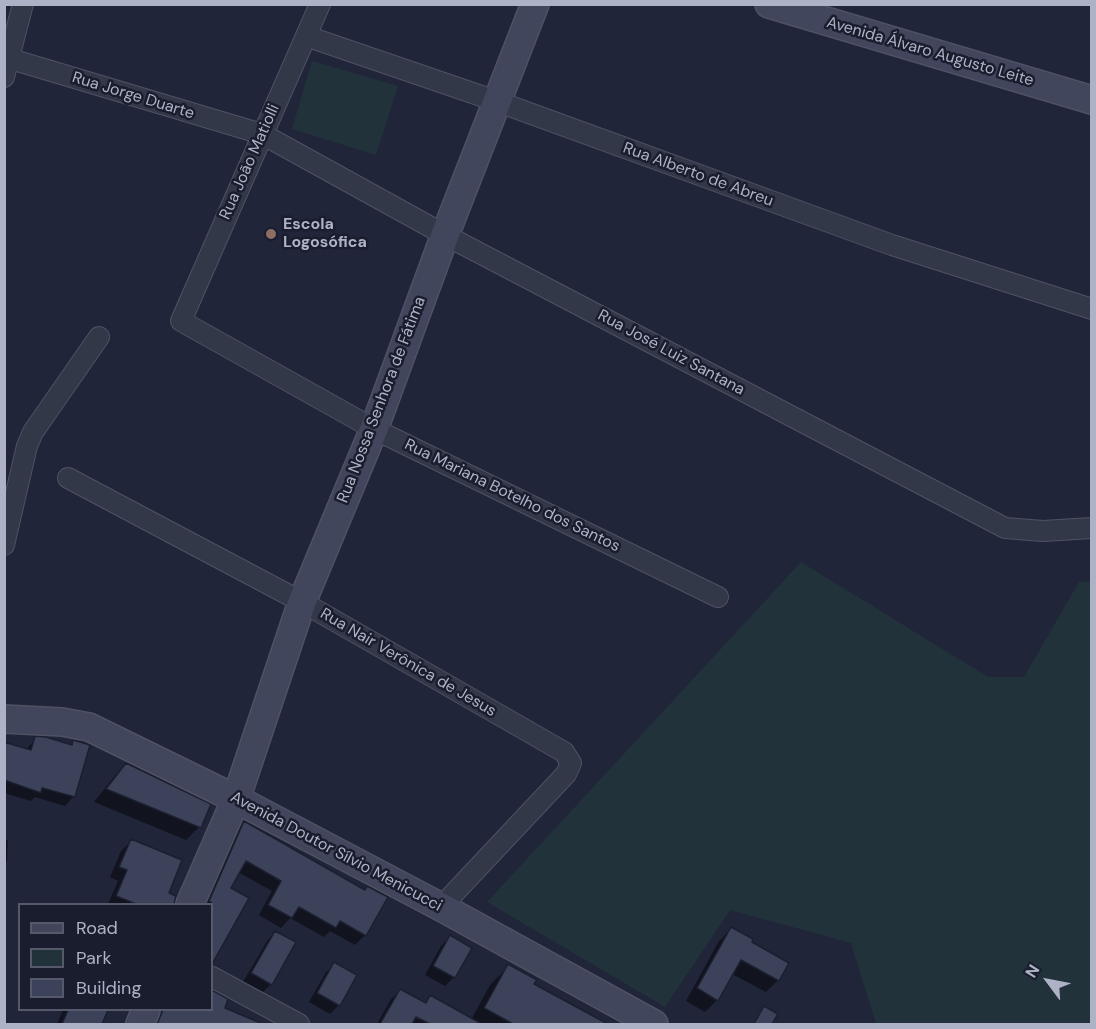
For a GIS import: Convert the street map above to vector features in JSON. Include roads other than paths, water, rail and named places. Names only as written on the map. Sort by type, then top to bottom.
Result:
[{"type":"street","points":[[6,64],[23,4]]},
{"type":"street","name":"Rua João Matiolli","points":[[181,321],[320,4]]},
{"type":"street","name":"Rua Nossa Senhora de Fátima","points":[[190,903],[236,799],[302,602],[374,429],[445,235],[535,4]]},
{"type":"street","name":"Avenida Álvaro Augusto Leite","points":[[769,4],[1092,100]]},
{"type":"street","name":"Rua Alberto de Abreu","points":[[306,36],[496,101],[892,245],[1092,309]]},
{"type":"street","name":"Rua Jorge Duarte","points":[[6,64],[262,134]]},
{"type":"street","name":"Rua José Luiz Santana","points":[[262,134],[445,235],[1005,528],[1043,531],[1092,528]]},
{"type":"street","name":"Rua Mariana Botelho dos Santos","points":[[181,321],[374,429],[718,597]]},
{"type":"street","points":[[5,545],[27,446],[33,432],[99,338]]},
{"type":"street","name":"Rua Nair Verônica de Jesus","points":[[68,477],[302,602],[564,752],[571,763],[566,774],[441,907]]},
{"type":"street","name":"Avenida Doutor Sílvio Menicucci","points":[[9,724],[63,722],[89,727],[236,799],[441,907],[654,1024]]},
{"type":"street","points":[[213,978],[299,1024]]},
{"type":"place","name":"Escola Logosófica","points":[[271,234]]}]
